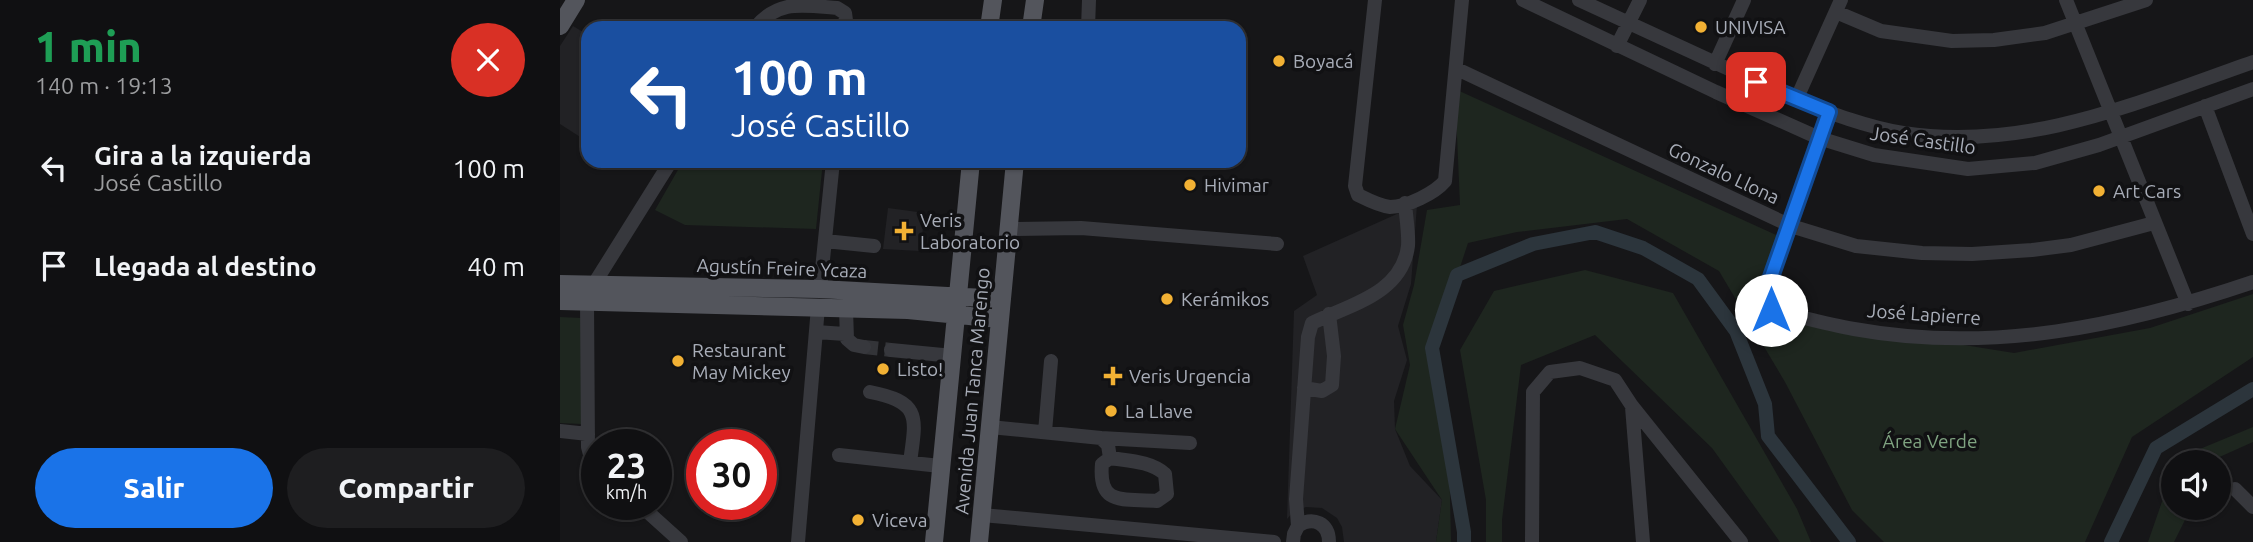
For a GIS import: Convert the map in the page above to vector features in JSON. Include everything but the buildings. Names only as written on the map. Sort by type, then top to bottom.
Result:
[{"type":"main road","points":[[560,26],[576,0]]},
{"type":"main road","points":[[990,21],[993,0]]},
{"type":"main road","points":[[1032,21],[1035,0]]},
{"type":"main road","name":"Avenida Juan Tanca Marengo","points":[[934,542],[970,168]]},
{"type":"main road","name":"Avenida Juan Tanca Marengo","points":[[979,542],[1014,168]]},
{"type":"main road","name":"Agustín Freire Ycaza","points":[[560,284],[819,298],[846,309],[908,310],[1000,319]]},
{"type":"main road","name":"Agustín Freire Ycaza","points":[[560,301],[959,296],[1002,299]]},
{"type":"street","points":[[1088,21],[1089,0]]},
{"type":"street","points":[[1375,0],[1355,191],[1358,195],[1390,207],[1439,188],[1445,181],[1462,0]]},
{"type":"street","name":"José Castillo","points":[[1522,0],[1819,138],[1874,155],[1968,169],[2035,163],[2120,138],[2253,89]]},
{"type":"street","name":"José Castillo","points":[[1579,0],[1715,64],[1829,112],[1901,132],[1965,138],[2030,132],[2110,112],[2253,61]]},
{"type":"street","points":[[1617,46],[1640,0]]},
{"type":"street","points":[[1715,64],[1744,0]]},
{"type":"street","points":[[2066,0],[2188,304]]},
{"type":"street","points":[[1796,100],[1838,6],[1881,30],[1952,41],[1994,40],[2045,33],[2146,0]]},
{"type":"street","points":[[760,21],[775,3],[837,8],[845,13],[846,21]]},
{"type":"street","name":"Gonzalo Llona","points":[[1457,69],[1791,226],[1876,249],[1972,254],[2061,247],[2154,223]]},
{"type":"street","points":[[2206,106],[2253,234]]},
{"type":"street","name":"José Lapierre","points":[[1829,112],[1765,294],[1766,304],[1771,310],[1854,329],[1910,336],[2018,336],[2087,328],[2188,304],[2253,282]]},
{"type":"street","points":[[594,284],[667,168]]},
{"type":"street","points":[[798,542],[832,168]]},
{"type":"street","points":[[1298,526],[1296,499],[1308,337],[1312,323],[1387,287],[1402,270],[1408,245],[1405,203]]},
{"type":"street","points":[[1009,229],[1082,228],[1276,244]]},
{"type":"street","points":[[825,241],[874,246]]},
{"type":"street","points":[[587,301],[589,429]]},
{"type":"street","points":[[846,309],[845,334],[849,342],[864,347]]},
{"type":"street","points":[[1304,388],[1322,391],[1332,385],[1334,356],[1329,314]]},
{"type":"street","points":[[816,332],[845,334]]},
{"type":"street","points":[[891,350],[953,356]]},
{"type":"street","points":[[1045,432],[1051,360]]},
{"type":"street","points":[[1532,542],[1533,392],[1550,372],[1580,368],[1615,380],[1632,406],[1741,542]]},
{"type":"street","points":[[870,392],[894,396],[908,408],[915,423],[909,462]]},
{"type":"street","points":[[1632,406],[1643,542]]},
{"type":"street","points":[[989,427],[1190,443]]},
{"type":"street","points":[[560,431],[581,433]]},
{"type":"street","points":[[1101,438],[1108,445],[1110,458]]},
{"type":"street","points":[[839,455],[940,466]]},
{"type":"street","points":[[1110,458],[1150,465],[1160,470],[1165,474],[1167,494],[1157,501],[1111,497],[1103,490],[1101,477],[1102,464],[1110,458]]},
{"type":"street","points":[[2235,489],[2253,507]]},
{"type":"street","points":[[982,515],[1274,542]]},
{"type":"street","points":[[657,520],[681,542]]},
{"type":"street","points":[[1293,542],[1298,526],[1304,521],[1320,523],[1326,528],[1329,542]]},
{"type":"shaded area","points":[[573,26],[581,31],[581,138],[560,124],[560,46]]},
{"type":"shaded area","points":[[1417,205],[1411,284],[1398,326],[1407,360],[1394,401],[1395,429],[1410,466],[1442,500],[1436,542],[1344,542],[1342,527],[1337,518],[1322,508],[1306,507],[1293,512],[1287,519],[1294,311],[1317,295],[1303,256]]},
{"type":"shaded area","name":"Veris Laboratorio","points":[[888,208],[925,213],[920,251],[883,249]]},
{"type":"green space","name":"Área Verde","points":[[1455,89],[1785,239],[1752,311],[2014,353],[2150,328],[2253,294],[2253,357],[2132,437],[2085,542],[1884,542],[1852,510],[1785,382],[1719,271],[1627,219],[1517,232],[1468,243],[1430,358],[1449,451],[1451,542],[1436,542],[1442,500],[1395,429],[1410,365],[1403,325],[1414,285],[1427,210],[1460,205]]},
{"type":"green space","points":[[679,168],[822,168],[816,229],[685,225],[655,210]]},
{"type":"green space","points":[[1585,270],[1673,293],[1797,509],[1811,542],[1780,542],[1712,448],[1595,335],[1521,365],[1502,520],[1502,542],[1486,542],[1486,500],[1460,350],[1494,291]]},
{"type":"green space","points":[[560,317],[581,318],[581,424],[560,423]]},
{"type":"green space","points":[[2253,427],[2253,442],[2231,452],[2197,450]]},
{"type":"green space","points":[[2161,505],[2161,520],[2185,520],[2174,542],[2148,542]]},
{"type":"waterway","points":[[1464,542],[1432,348],[1457,275],[1533,244],[1595,232],[1643,248],[1698,279],[1736,331],[1765,404],[1768,436],[1849,542]]},
{"type":"waterway","points":[[2111,542],[2156,448],[2253,389]]},
{"type":"tunnel","points":[[864,347],[891,350]]},
{"type":"place","name":"UNIVISA","points":[[1701,27]]},
{"type":"place","name":"Boyacá","points":[[1279,61]]},
{"type":"place","name":"Hivimar","points":[[1190,185]]},
{"type":"place","name":"Art Cars","points":[[2099,191]]},
{"type":"place","name":"Veris Laboratorio","points":[[904,231]]},
{"type":"place","name":"Kerámikos","points":[[1167,299]]},
{"type":"place","name":"Restaurant May Mickey","points":[[678,361]]},
{"type":"place","name":"Listo!","points":[[883,369]]},
{"type":"place","name":"Veris Urgencia","points":[[1113,376]]},
{"type":"place","name":"La Llave","points":[[1111,411]]},
{"type":"place","name":"Viceva","points":[[858,520]]},
{"type":"route","points":[[1756,82],[1829,112],[1765,294],[1766,304],[1771,310]]}]
